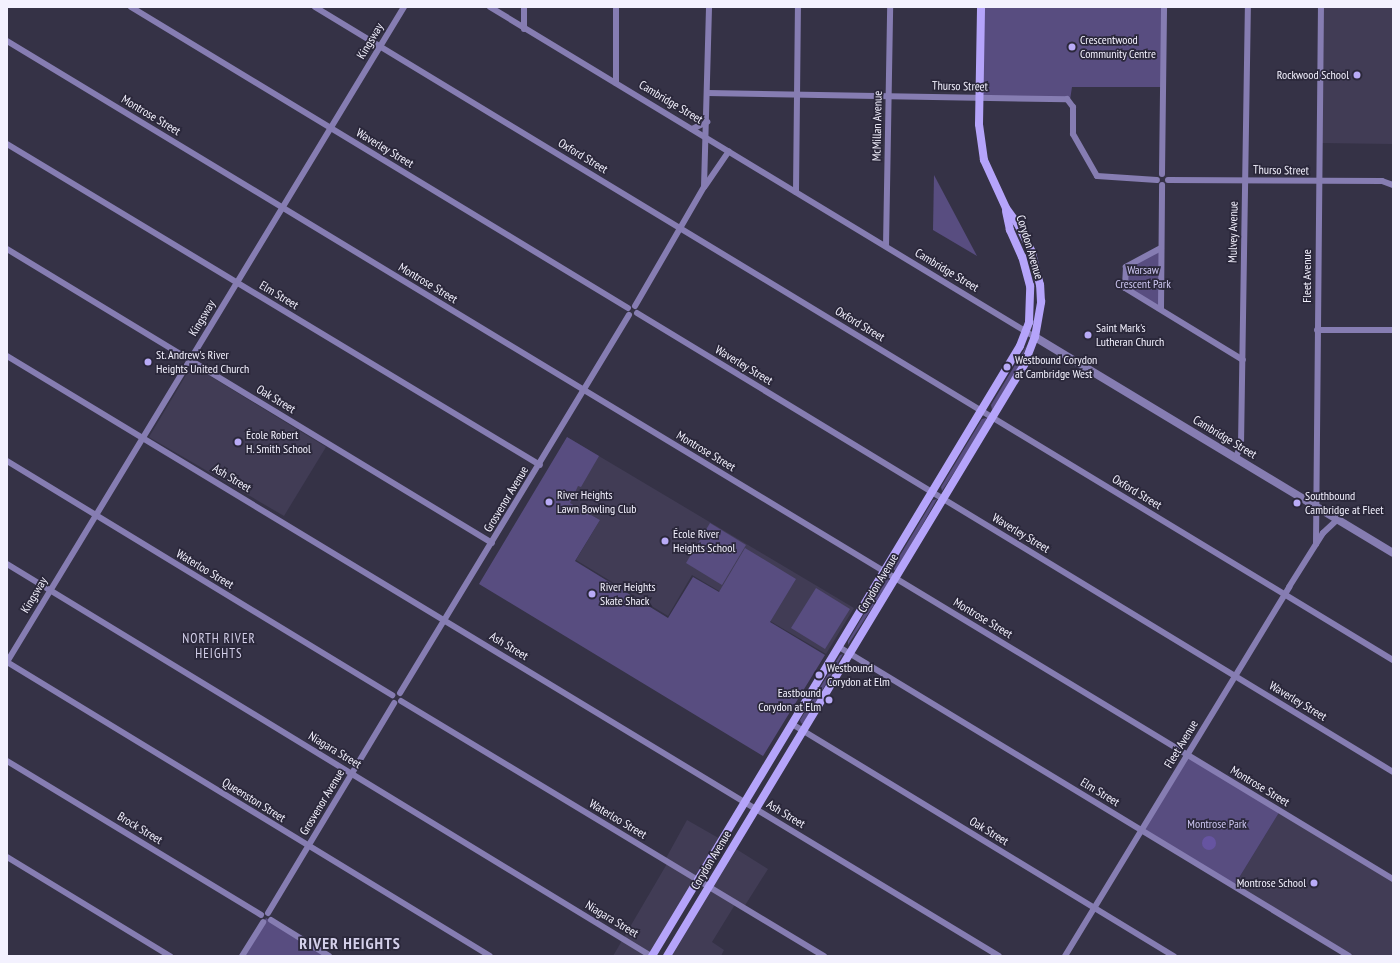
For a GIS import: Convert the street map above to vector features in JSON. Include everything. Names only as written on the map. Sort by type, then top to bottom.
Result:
[{"type":"main road","name":"Corydon Avenue","points":[[667,956],[1024,365],[1035,337],[1040,319],[1040,285],[1032,252],[1006,208],[984,160],[979,124],[981,7]]},
{"type":"main road","name":"Corydon Avenue","points":[[651,956],[1015,356],[1026,331],[1031,304],[1030,286],[1022,257],[1010,230],[1006,208]]},
{"type":"street","name":"Waverley Street","points":[[131,7],[628,308]]},
{"type":"street","name":"Oxford Street","points":[[315,7],[1393,660]]},
{"type":"street","name":"Kingsway","points":[[7,662],[404,7]]},
{"type":"street","name":"Cambridge Street","points":[[490,7],[1393,553]]},
{"type":"street","points":[[524,7],[524,28]]},
{"type":"street","points":[[616,7],[616,83]]},
{"type":"street","points":[[704,187],[707,138],[709,7]]},
{"type":"street","points":[[796,192],[798,7]]},
{"type":"street","name":"McMillan Avenue","points":[[886,246],[890,7]]},
{"type":"street","points":[[1161,309],[1162,185],[1157,180],[1162,174],[1164,7]]},
{"type":"street","name":"Mulvey Avenue","points":[[1236,457],[1241,445],[1248,7]]},
{"type":"street","name":"Fleet Avenue","points":[[1316,544],[1315,505],[1318,181],[1321,7]]},
{"type":"street","name":"Montrose Street","points":[[7,41],[1393,879]]},
{"type":"street","name":"Thurso Street","points":[[707,93],[980,97],[1070,100],[1072,107],[1073,134],[1098,176],[1157,180]]},
{"type":"street","points":[[692,129],[707,122]]},
{"type":"street","name":"Elm Street","points":[[7,144],[540,465]]},
{"type":"street","points":[[635,306],[637,313],[629,315],[628,308],[635,306],[682,229],[704,187],[730,151]]},
{"type":"street","points":[[1162,174],[1168,180],[1162,185]]},
{"type":"street","name":"Thurso Street","points":[[1168,180],[1382,181],[1393,186]]},
{"type":"street","points":[[1161,248],[1126,267],[1125,288],[1243,360]]},
{"type":"street","name":"Oak Street","points":[[7,249],[492,543]]},
{"type":"street","name":"Waverley Street","points":[[637,313],[1393,772]]},
{"type":"street","name":"Grosvenor Avenue","points":[[400,693],[540,465],[629,315]]},
{"type":"street","points":[[1317,330],[1393,330]]},
{"type":"street","name":"Ash Street","points":[[7,356],[999,956]]},
{"type":"street","name":"Waterloo Street","points":[[7,461],[392,695]]},
{"type":"street","name":"Fleet Avenue","points":[[1065,956],[1316,544],[1327,528],[1338,519]]},
{"type":"street","name":"Niagara Street","points":[[7,564],[651,956]]},
{"type":"street","name":"Elm Street","points":[[839,647],[1349,956]]},
{"type":"street","name":"Queenston Street","points":[[7,662],[490,956]]},
{"type":"street","points":[[400,693],[401,701],[394,703],[392,695],[400,693]]},
{"type":"street","name":"Waterloo Street","points":[[401,701],[824,956]]},
{"type":"street","name":"Grosvenor Avenue","points":[[268,913],[394,703]]},
{"type":"street","name":"Oak Street","points":[[792,724],[1174,956]]},
{"type":"street","name":"Brock Street","points":[[7,761],[261,915]]},
{"type":"street","points":[[7,857],[170,956]]},
{"type":"street","points":[[263,922],[261,915],[268,913],[270,920],[329,956]]},
{"type":"street","points":[[242,956],[263,922],[270,920]]},
{"type":"shaded area","name":"Rockwood School","points":[[1321,7],[1393,7],[1393,144],[1320,143]]},
{"type":"shaded area","name":"École Robert H. Smith School","points":[[192,365],[326,447],[284,516],[149,437]]},
{"type":"shaded area","name":"École River Heights School","points":[[567,437],[854,608],[826,654],[692,575],[668,616],[576,560],[600,520],[570,503]]},
{"type":"shaded area","name":"Montrose School","points":[[1280,811],[1393,879],[1393,956],[1349,956],[1234,886]]},
{"type":"shaded area","points":[[687,820],[722,840],[652,956],[613,956],[668,862],[665,860]]},
{"type":"shaded area","points":[[1206,836],[1212,836],[1216,840],[1216,846],[1212,850],[1206,850],[1202,846],[1202,840]]},
{"type":"shaded area","points":[[733,847],[768,869],[744,907],[736,903],[712,942],[724,950],[721,956],[666,956]]},
{"type":"green space","name":"Crescentwood Community Centre","points":[[981,7],[1164,7],[1163,87],[1072,87],[1070,100],[980,97]]},
{"type":"green space","points":[[934,175],[977,256],[933,230]]},
{"type":"green space","name":"Warsaw Crescent Park","points":[[1161,248],[1161,309],[1125,288],[1126,267]]},
{"type":"green space","points":[[1027,345],[1015,374],[992,410],[991,405]]},
{"type":"green space","points":[[986,418],[988,420],[942,491],[941,487],[982,419]]},
{"type":"green space","points":[[567,437],[599,456],[581,487],[578,486],[570,503],[600,520],[575,561],[668,618],[693,577],[719,592],[745,548],[796,579],[770,622],[825,655],[763,756],[479,584]]},
{"type":"green space","points":[[937,499],[896,571],[894,570],[893,567],[933,500]]},
{"type":"green space","points":[[710,523],[746,545],[722,585],[686,563]]},
{"type":"green space","points":[[885,579],[890,580],[848,645],[848,641]]},
{"type":"green space","points":[[816,588],[850,609],[825,649],[791,628]]},
{"type":"green space","points":[[843,654],[803,724],[801,723],[800,720],[840,655]]},
{"type":"green space","name":"Montrose Park","points":[[1187,755],[1280,811],[1234,886],[1142,830]]},
{"type":"green space","points":[[266,918],[329,956],[242,956]]},
{"type":"place","name":"Crescentwood Community Centre","points":[[1072,47]]},
{"type":"place","name":"Rockwood School","points":[[1357,75]]},
{"type":"place","name":"Saint Mark's Lutheran Church","points":[[1088,335]]},
{"type":"place","name":"St. Andrew's River Heights United Church","points":[[148,362]]},
{"type":"place","name":"Westbound Corydon at Cambridge West","points":[[1007,367]]},
{"type":"place","name":"École Robert H. Smith School","points":[[238,442]]},
{"type":"place","name":"River Heights Lawn Bowling Club","points":[[549,502]]},
{"type":"place","name":"Southbound Cambridge at Fleet","points":[[1297,503]]},
{"type":"place","name":"École River Heights School","points":[[665,541]]},
{"type":"place","name":"River Heights Skate Shack","points":[[592,594]]},
{"type":"place","name":"Westbound Corydon at Elm","points":[[819,675]]},
{"type":"place","name":"Eastbound Corydon at Elm","points":[[829,700]]},
{"type":"place","name":"Montrose School","points":[[1314,883]]},
{"type":"district","name":"NORTH RIVER HEIGHTS","points":[[219,648]]},
{"type":"district","name":"RIVER HEIGHTS","points":[[350,943]]}]
